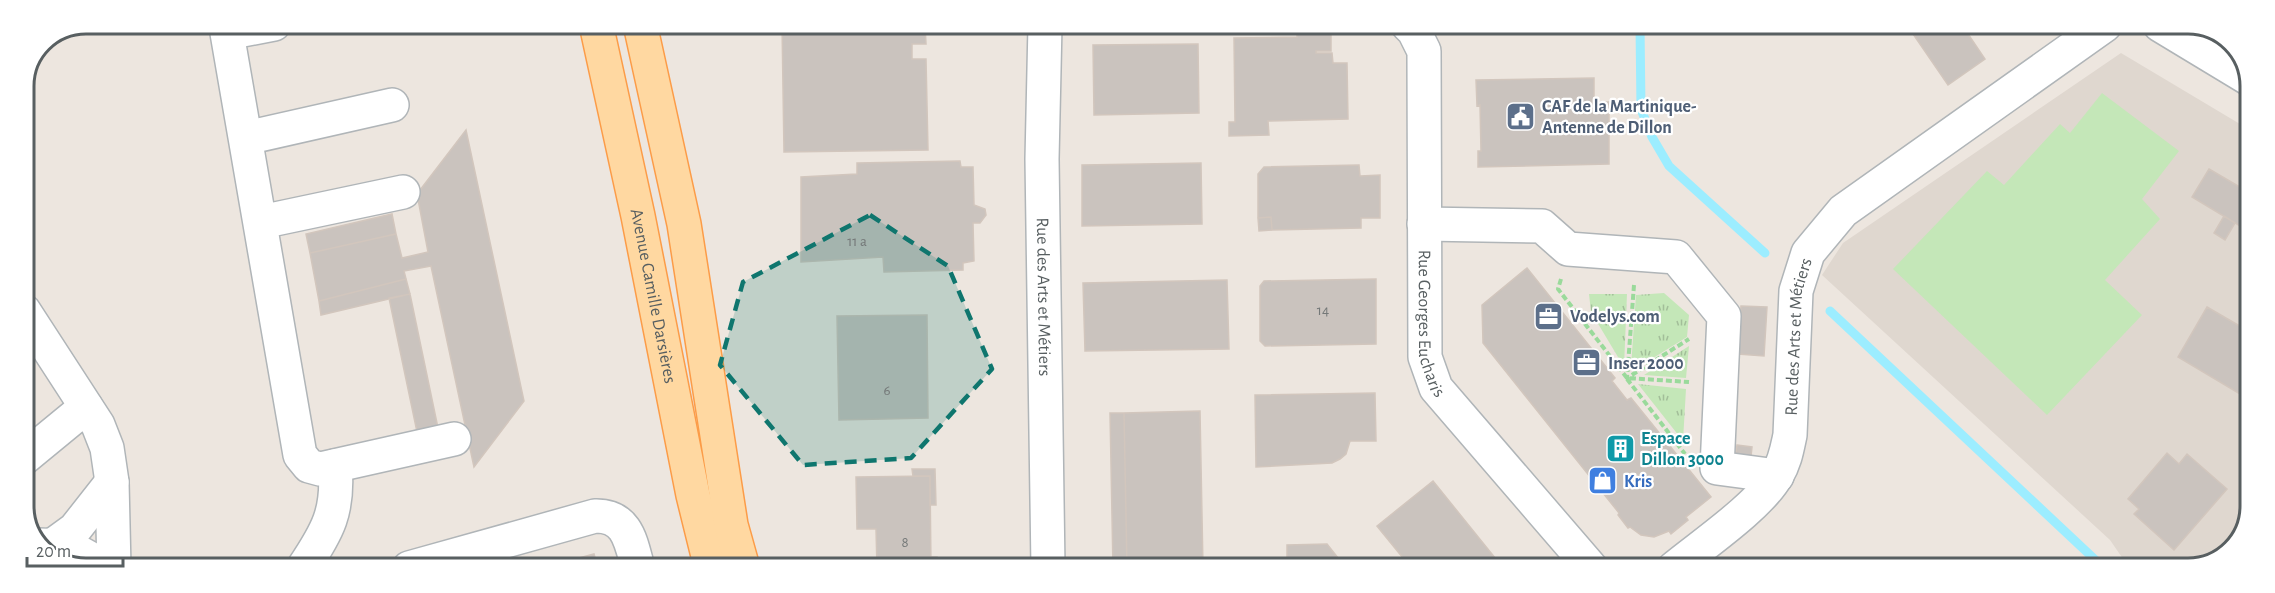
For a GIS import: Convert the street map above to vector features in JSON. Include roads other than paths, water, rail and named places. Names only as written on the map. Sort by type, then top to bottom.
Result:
[{"type":"main road","name":"Avenue Camille Darsières","points":[[598,34],[638,216],[693,495],[709,558]]},
{"type":"main road","name":"Avenue Camille Darsières","points":[[642,34],[684,224],[731,525],[740,558]]},
{"type":"street","points":[[227,34],[300,455],[309,466],[320,469],[454,439]]},
{"type":"street","name":"Rue des Arts et Métiers","points":[[1045,34],[1042,159],[1048,558]]},
{"type":"street","name":"Rue Georges Eucharis","points":[[1416,34],[1424,51],[1425,357],[1436,388],[1583,558]]},
{"type":"street","name":"Rue des Arts et Métiers","points":[[1686,558],[1752,504],[1777,476],[1786,458],[1790,435],[1796,291],[1808,253],[1843,211],[2092,34]]},
{"type":"street","points":[[2175,34],[2239,73]]},
{"type":"street","points":[[246,138],[392,105]]},
{"type":"street","points":[[261,222],[403,192]]},
{"type":"street","points":[[1424,224],[1542,226],[1568,249],[1676,257],[1724,316],[1719,385],[1717,468],[1777,476]]},
{"type":"street","points":[[35,327],[98,425],[107,448],[112,482],[114,558]]},
{"type":"street","points":[[35,449],[86,407]]},
{"type":"street","points":[[310,558],[319,544],[334,510],[335,466]]},
{"type":"street","points":[[50,543],[75,529],[112,482]]},
{"type":"street","points":[[446,558],[595,516],[615,519],[624,528],[630,537],[635,558]]},
{"type":"street","points":[[55,547],[76,551],[86,558]]},
{"type":"waterway","points":[[1640,34],[1641,109],[1652,137],[1669,166],[1765,253]]},
{"type":"waterway","points":[[1830,311],[2093,558]]},
{"type":"place","name":"CAF de la Martinique- Antenne de Dillon","points":[[1521,116]]},
{"type":"place","name":"Vodelys.com","points":[[1549,316]]},
{"type":"place","name":"Inser 2000","points":[[1587,363]]},
{"type":"place","name":"Espace Dillon 3000","points":[[1620,448]]},
{"type":"place","name":"Kris","points":[[1603,481]]}]
